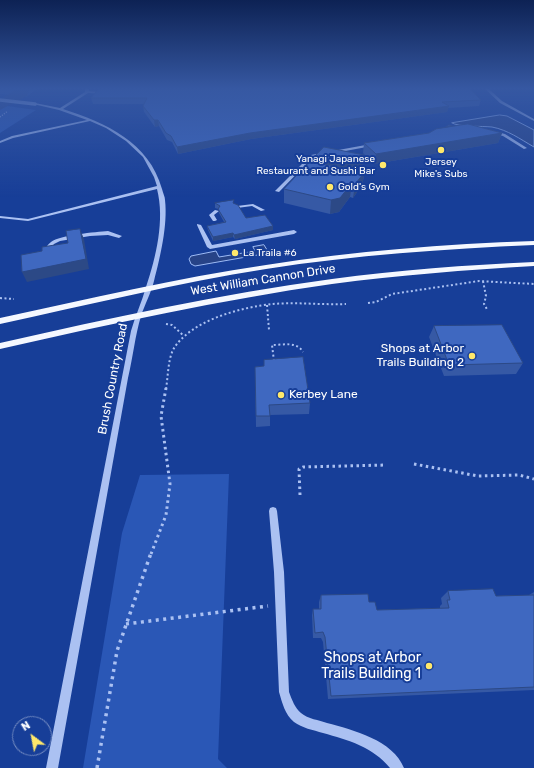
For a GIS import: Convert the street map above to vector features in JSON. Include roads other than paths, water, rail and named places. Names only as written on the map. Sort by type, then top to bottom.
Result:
[{"type":"main road","name":"West William Cannon Drive","points":[[0,321],[236,272],[326,258],[459,245],[534,243]]},
{"type":"main road","name":"West William Cannon Drive","points":[[0,346],[138,315],[312,283],[459,267],[534,264]]},
{"type":"street","points":[[0,142],[12,137],[69,125]]},
{"type":"street","name":"Brush Country Road","points":[[52,768],[138,315],[149,289],[162,225],[163,209],[159,187],[152,168],[140,150],[115,131],[102,125]]},
{"type":"street","points":[[479,129],[504,135],[525,148]]},
{"type":"street","points":[[277,191],[312,156],[379,144]]},
{"type":"street","points":[[0,217],[28,220],[159,187]]},
{"type":"street","points":[[237,208],[253,205],[263,210]]},
{"type":"street","points":[[214,220],[211,215],[217,211]]},
{"type":"street","points":[[199,224],[210,247],[294,232]]},
{"type":"street","points":[[46,252],[52,243],[59,240],[102,233],[119,236]]},
{"type":"street","points":[[273,511],[280,605],[284,692],[288,705],[297,717],[312,724],[375,745],[392,759],[398,768]]},
{"type":"place","name":"Jersey Mike's Subs","points":[[441,150]]},
{"type":"place","name":"Yanagi Japanese Restaurant and Sushi Bar","points":[[383,165]]},
{"type":"place","name":"Gold's Gym","points":[[330,187]]},
{"type":"place","name":"La Traila #6","points":[[235,253]]},
{"type":"place","name":"Shops at Arbor Trails Building 2","points":[[472,356]]},
{"type":"place","name":"Kerbey Lane","points":[[281,395]]},
{"type":"place","name":"Shops at Arbor Trails Building 1","points":[[429,666]]}]
